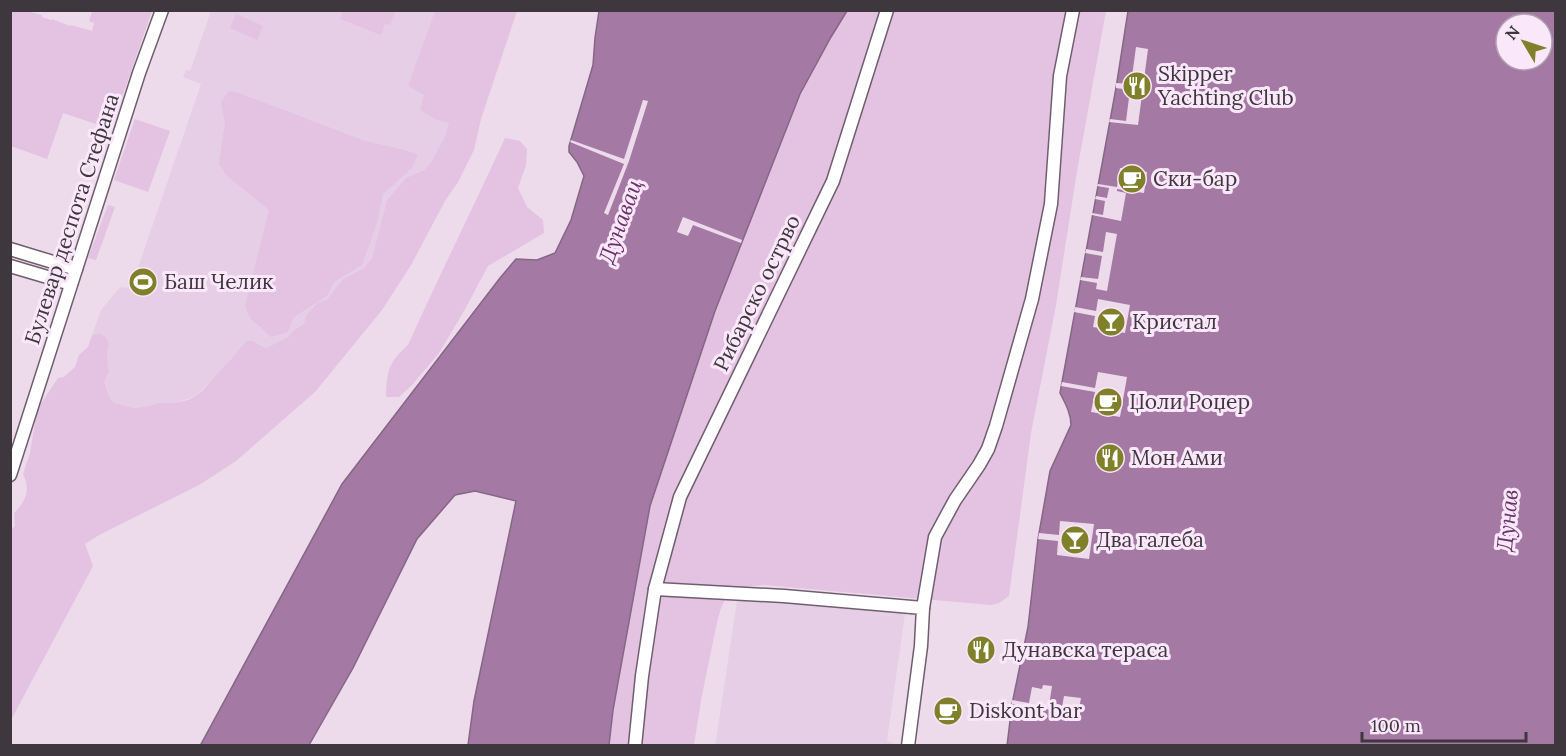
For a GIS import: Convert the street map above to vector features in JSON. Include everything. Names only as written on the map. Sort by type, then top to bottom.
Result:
[{"type":"street","name":"Булевар деспота Стефана","points":[[10,475],[139,73],[162,10]]},
{"type":"street","name":"Рибарско острво","points":[[635,746],[642,676],[655,589],[680,497],[833,181],[887,10]]},
{"type":"street","points":[[908,746],[921,646],[923,608],[935,537],[955,500],[988,449],[1032,299],[1051,204],[1060,76],[1073,10]]},
{"type":"street","points":[[10,249],[76,269]]},
{"type":"street","points":[[10,266],[71,284]]},
{"type":"street","points":[[655,589],[784,596],[923,608]]},
{"type":"shaded area","points":[[11,10],[42,15],[51,20],[92,31],[94,23],[89,21],[92,12],[90,11],[152,11],[111,129],[63,113],[47,159],[11,146]]},
{"type":"shaded area","points":[[343,10],[395,11],[390,25],[385,24],[381,35],[340,19]]},
{"type":"shaded area","points":[[211,11],[517,11],[450,123],[432,163],[424,170],[406,178],[387,200],[372,258],[364,268],[352,274],[304,324],[288,337],[266,348],[258,343],[246,341],[195,397],[174,403],[157,403],[134,408],[114,403],[110,398],[104,382],[109,372],[107,356],[109,344],[100,334],[92,335],[101,310],[120,287],[131,288],[201,84],[183,77],[186,70],[190,71]]},
{"type":"shaded area","points":[[435,11],[517,11],[481,119],[474,150],[411,265],[382,310],[315,392],[236,461],[199,485],[85,544],[93,566],[11,720],[11,530],[15,526],[14,513],[22,504],[27,490],[23,474],[30,453],[35,422],[34,414],[58,378],[64,377],[75,367],[79,355],[88,347],[92,335],[100,334],[106,337],[109,344],[107,356],[109,372],[104,382],[114,403],[134,408],[157,403],[174,403],[195,397],[246,341],[253,341],[266,348],[288,337],[304,324],[306,316],[317,303],[327,300],[343,279],[364,268],[372,258],[387,200],[406,178],[424,170],[431,163],[446,134],[449,123],[437,120],[420,110],[424,95],[408,86]]},
{"type":"shaded area","points":[[847,11],[1106,11],[1056,305],[1031,433],[1009,596],[991,605],[764,585],[744,587],[728,594],[721,608],[701,700],[694,745],[609,746],[612,717],[650,506],[715,311],[800,94]]},
{"type":"shaded area","points":[[236,14],[263,26],[257,40],[230,28]]},
{"type":"shaded area","points":[[229,91],[365,141],[418,154],[412,168],[383,194],[377,223],[362,265],[334,282],[327,296],[294,317],[288,332],[271,337],[250,318],[245,306],[269,210],[226,175],[219,164],[225,123],[221,102]]},
{"type":"shaded area","points":[[135,119],[170,131],[148,192],[114,180]]},
{"type":"shaded area","points":[[505,138],[520,141],[527,149],[526,165],[518,188],[527,207],[543,220],[544,233],[488,266],[439,353],[399,397],[386,397],[390,368],[396,357],[408,345]]},
{"type":"shaded area","points":[[108,205],[115,207],[96,260],[88,258]]},
{"type":"shaded area","points":[[738,594],[905,614],[887,741],[896,745],[715,746]]},
{"type":"water","name":"Дунавац","points":[[599,11],[847,11],[800,94],[715,311],[650,506],[613,710],[609,745],[468,745],[474,701],[516,501],[475,491],[455,495],[417,539],[353,668],[309,745],[200,746],[342,484],[516,259],[537,260],[555,253],[571,220],[584,176],[569,152],[569,146],[593,65]]},
{"type":"water","name":"Дунав","points":[[1128,11],[1555,11],[1555,745],[1007,746],[1012,704],[1028,627],[1038,539],[1050,471],[1071,425],[1069,412],[1060,393]]},
{"type":"pier","name":"Skipper Yachting Club","points":[[1136,47],[1148,49],[1138,125],[1109,122],[1110,119],[1126,121],[1130,90],[1116,88],[1116,83],[1131,84]]},
{"type":"pier","points":[[643,100],[648,101],[629,161],[608,215],[604,213],[624,164],[570,142],[571,140],[624,159]]},
{"type":"pier","points":[[1120,168],[1147,172],[1144,193],[1117,189],[1117,191],[1126,193],[1121,221],[1092,215],[1092,213],[1103,215],[1105,201],[1095,199],[1096,196],[1107,198],[1109,188],[1097,186],[1098,184],[1117,187]]},
{"type":"pier","points":[[683,217],[742,240],[741,243],[693,225],[688,236],[677,232]]},
{"type":"pier","points":[[1106,232],[1117,234],[1107,291],[1096,289],[1097,283],[1080,280],[1081,277],[1098,279],[1102,256],[1085,253],[1086,249],[1103,252]]},
{"type":"pier","name":"Кристал","points":[[1098,299],[1130,305],[1125,333],[1093,327],[1095,316],[1074,312],[1075,307],[1096,311]]},
{"type":"pier","name":"Џоли Роџер","points":[[1098,372],[1127,377],[1120,417],[1091,412],[1095,392],[1061,386],[1062,382],[1095,388]]},
{"type":"pier","name":"Два галеба","points":[[1060,521],[1094,524],[1089,559],[1057,555],[1058,541],[1038,539],[1039,533],[1059,535]]},
{"type":"pier","points":[[1043,685],[1052,686],[1049,706],[1062,707],[1064,696],[1081,698],[1078,714],[1012,704],[1012,700],[1029,703],[1032,687],[1042,689]]},
{"type":"place","name":"Skipper Yachting Club","points":[[1137,86]]},
{"type":"place","name":"Ски-бар","points":[[1132,179]]},
{"type":"place","name":"Баш Челик","points":[[143,282]]},
{"type":"place","name":"Кристал","points":[[1111,322]]},
{"type":"place","name":"Џоли Роџер","points":[[1108,402]]},
{"type":"place","name":"Мон Ами","points":[[1110,458]]},
{"type":"place","name":"Два галеба","points":[[1075,540]]},
{"type":"place","name":"Дунавска тераса","points":[[981,650]]},
{"type":"place","name":"Diskont bar","points":[[948,711]]}]
